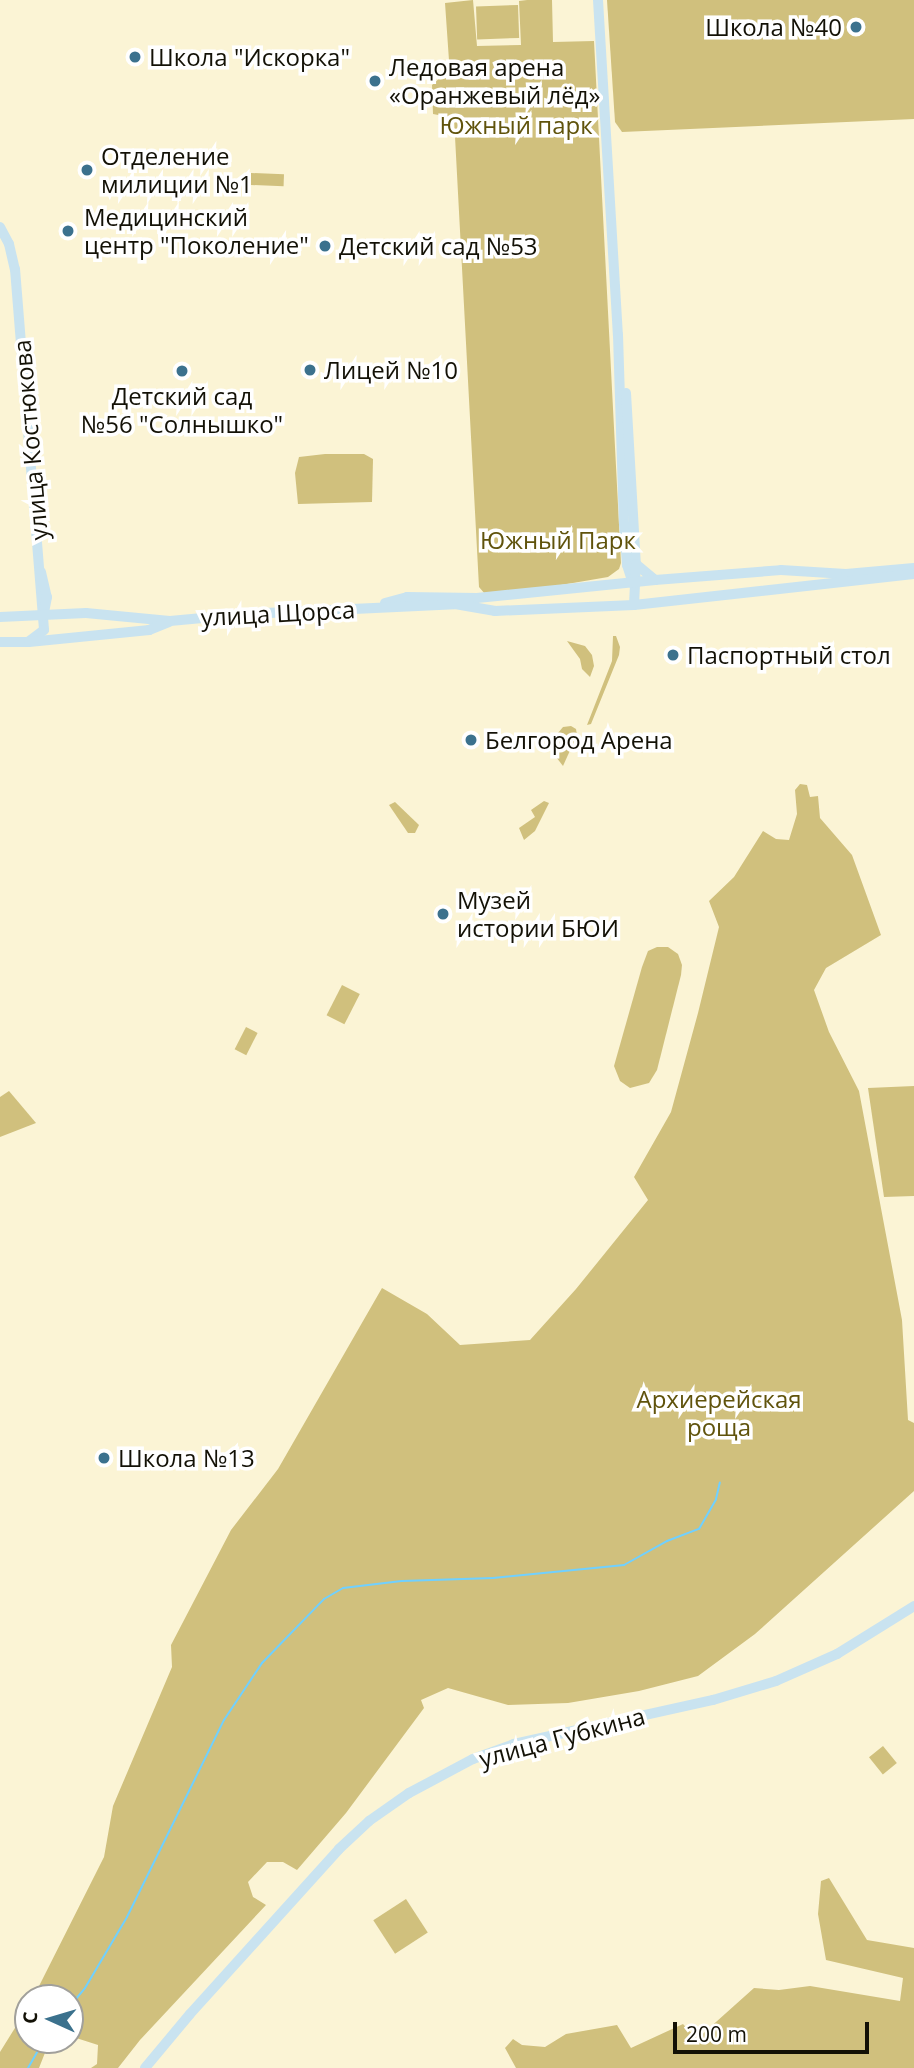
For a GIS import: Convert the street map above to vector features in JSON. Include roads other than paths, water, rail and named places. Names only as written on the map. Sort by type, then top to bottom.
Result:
[{"type":"main road","points":[[598,0],[618,335],[624,524],[627,565],[633,584]]},
{"type":"main road","name":"улица Костюкова","points":[[0,227],[9,244],[15,268],[41,571],[39,597],[44,613],[44,630],[28,642]]},
{"type":"main road","points":[[618,335],[627,407],[636,564],[634,605]]},
{"type":"main road","points":[[636,564],[655,580]]},
{"type":"main road","points":[[368,608],[407,597],[477,598],[781,570],[913,573]]},
{"type":"main road","name":"улица Щорса","points":[[0,617],[86,613],[102,617],[150,617],[170,621],[455,604],[495,611],[634,605],[913,573]]},
{"type":"main road","points":[[0,642],[28,642],[149,630],[170,621]]},
{"type":"main road","name":"улица Губкина","points":[[145,2068],[190,2014],[339,1849],[369,1821],[409,1793],[473,1759],[514,1744],[713,1700],[776,1681],[837,1654],[914,1606]]},
{"type":"waterway","points":[[84,1989],[127,1917],[224,1720],[262,1663],[324,1599],[343,1588],[402,1581],[493,1578],[624,1565],[667,1541],[699,1529],[716,1499],[720,1482]]},
{"type":"waterway","points":[[28,2068],[36,2054]]},
{"type":"place","name":"Школа №40","points":[[856,27]]},
{"type":"place","name":"Школа \"Искорка\"","points":[[135,57]]},
{"type":"place","name":"Ледовая арена «Оранжевый лёд»","points":[[375,81]]},
{"type":"place","name":"Отделение милиции №1","points":[[87,170]]},
{"type":"place","name":"Медицинский центр \"Поколение\"","points":[[68,231]]},
{"type":"place","name":"Детский сад №53","points":[[325,246]]},
{"type":"place","name":"Лицей №10","points":[[310,370]]},
{"type":"place","name":"Детский сад №56 \"Солнышко\"","points":[[182,371]]},
{"type":"place","name":"Паспортный стол","points":[[673,655]]},
{"type":"place","name":"Белгород Арена","points":[[471,740]]},
{"type":"place","name":"Музей истории БЮИ","points":[[443,914]]},
{"type":"place","name":"Школа №13","points":[[104,1458]]},
{"type":"park label","name":"Южный парк","points":[[516,125]]},
{"type":"park label","name":"Южный Парк","points":[[558,540]]},
{"type":"park label","name":"Архиерейская роща","points":[[719,1413]]}]
